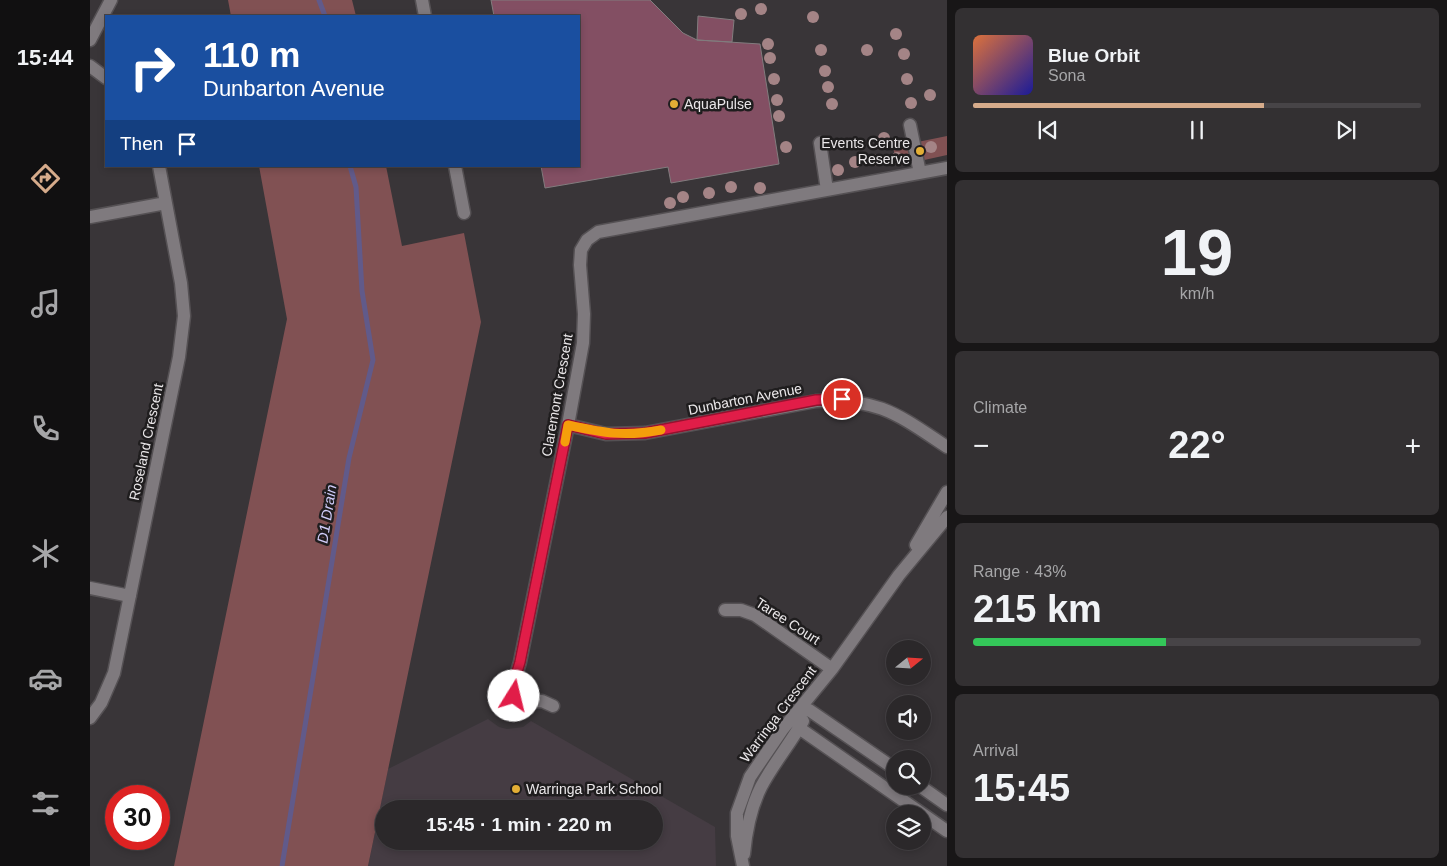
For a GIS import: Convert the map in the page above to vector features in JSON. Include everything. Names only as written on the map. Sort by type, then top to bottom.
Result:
[{"type":"street","points":[[90,40],[112,0]]},
{"type":"street","points":[[422,0],[426,15]]},
{"type":"street","points":[[90,66],[105,77]]},
{"type":"street","points":[[910,125],[920,173]]},
{"type":"street","points":[[820,143],[828,190]]},
{"type":"street","name":"Roseland Crescent","points":[[90,718],[101,704],[114,673],[179,357],[184,316],[181,283],[159,167]]},
{"type":"street","points":[[455,167],[464,212]]},
{"type":"street","name":"Claremont Crescent","points":[[553,706],[542,701],[520,702],[514,696],[512,689],[520,662],[583,343],[584,314],[580,265],[582,250],[587,240],[598,232],[947,168]]},
{"type":"street","points":[[90,217],[166,202]]},
{"type":"street","name":"Dunbarton Avenue","points":[[568,425],[606,434],[645,433],[816,400],[842,399],[882,407],[905,418],[947,447]]},
{"type":"street","name":"Warringa Crescent","points":[[937,530],[947,492]]},
{"type":"street","name":"Warringa Crescent","points":[[743,866],[742,839],[737,813],[744,792],[756,767],[782,730],[832,669],[899,575],[947,517]]},
{"type":"street","points":[[90,588],[130,596]]},
{"type":"street","name":"Taree Court","points":[[725,610],[742,610],[755,614],[832,669]]},
{"type":"street","name":"Warringa Crescent","points":[[742,839],[754,802],[768,775],[799,728],[832,669]]},
{"type":"street","points":[[886,763],[809,710],[796,713],[799,728],[947,831]]},
{"type":"street","points":[[756,767],[768,775]]},
{"type":"street","points":[[931,794],[947,805]]},
{"type":"shaded area","points":[[228,0],[352,0],[356,15],[231,15]]},
{"type":"shaded area","name":"Events Centre Reserve","points":[[947,136],[947,155],[897,166],[893,147]]},
{"type":"shaded area","points":[[259,167],[386,167],[402,246],[464,233],[481,322],[382,800],[375,800],[375,832],[368,866],[174,866],[287,319]]},
{"type":"shaded area","name":"Warringa Park School","points":[[488,719],[499,727],[507,729],[523,727],[531,721],[715,827],[716,866],[368,866],[375,832],[375,850],[663,850],[663,800],[382,800],[388,769]]},
{"type":"building","name":"AquaPulse","points":[[491,0],[650,0],[683,33],[697,40],[760,44],[779,164],[671,183],[668,167],[545,188],[541,167],[580,167],[580,15],[494,15]]},
{"type":"building","points":[[698,16],[734,20],[732,42],[697,40]]},
{"type":"waterway","name":"D1 Drain","points":[[319,0],[325,15]]},
{"type":"waterway","name":"D1 Drain","points":[[282,866],[349,458],[373,360],[362,291],[356,187],[350,167]]},
{"type":"slow traffic","points":[[565,442],[568,425],[606,434],[645,433],[661,430]]},
{"type":"place","name":"AquaPulse","points":[[674,104]]},
{"type":"place","name":"Events Centre Reserve","points":[[920,151]]},
{"type":"place","name":"Warringa Park School","points":[[516,789]]},
{"type":"route","points":[[514,696],[512,689],[520,662],[568,425],[606,434],[645,433],[816,400],[842,399]]}]
